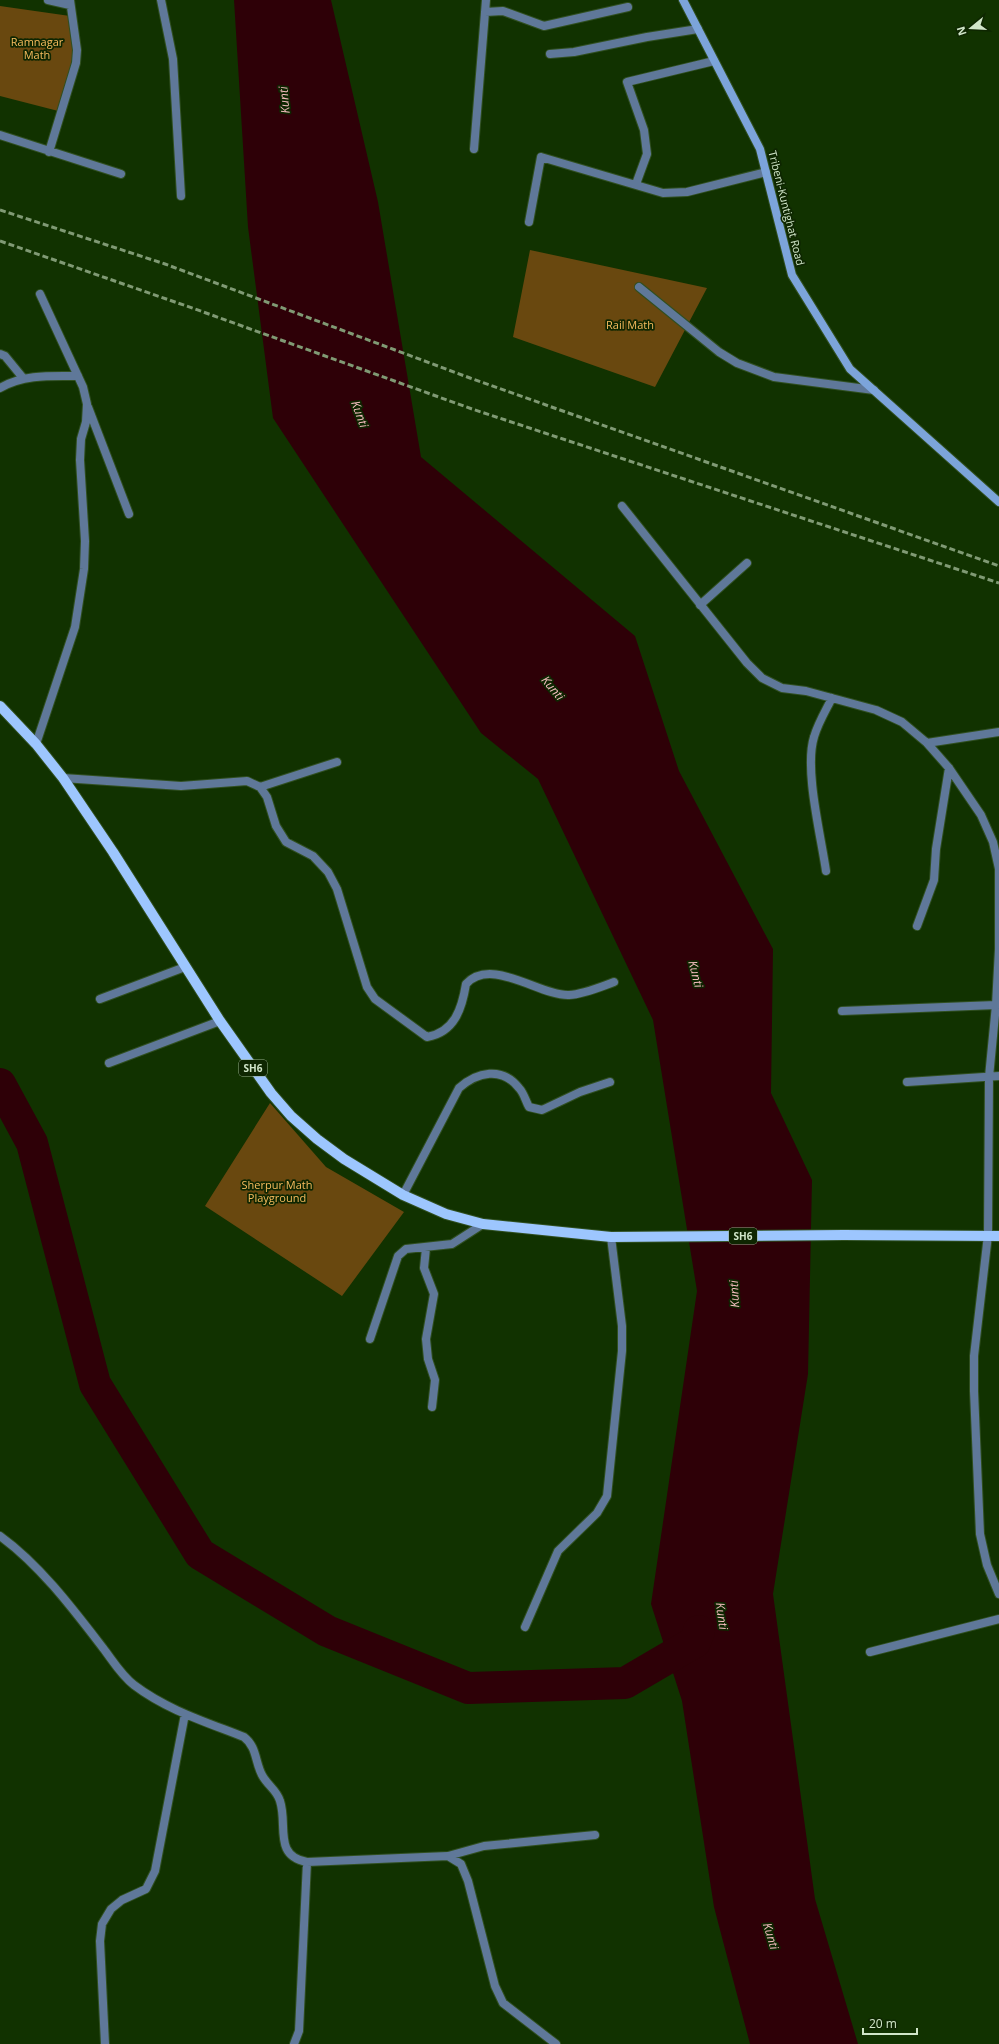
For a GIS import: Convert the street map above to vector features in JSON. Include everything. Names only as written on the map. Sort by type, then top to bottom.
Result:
[{"type":"main road","name":"Tribeni-Kuntighat Road","points":[[683,0],[760,149],[792,276],[850,369],[999,502]]},
{"type":"main road","name":"SH6","points":[[0,706],[36,744],[63,778],[113,852],[220,1021],[271,1093],[291,1116],[317,1139],[344,1159],[403,1195],[446,1214],[483,1224],[611,1237],[844,1235],[999,1236]]},
{"type":"street","points":[[48,0],[70,3],[77,50],[76,63],[49,152]]},
{"type":"street","points":[[161,0],[173,59],[181,196]]},
{"type":"street","points":[[474,150],[486,0]]},
{"type":"street","points":[[485,12],[503,11],[544,26],[628,7]]},
{"type":"street","points":[[550,54],[574,52],[647,37],[698,29]]},
{"type":"street","points":[[636,184],[647,154],[644,130],[628,82],[714,61]]},
{"type":"street","points":[[0,135],[121,174]]},
{"type":"street","points":[[529,222],[541,157],[663,193],[675,194],[766,172]]},
{"type":"street","points":[[639,287],[719,352],[737,364],[774,377],[874,390]]},
{"type":"street","points":[[40,294],[83,387],[87,404],[129,514]]},
{"type":"street","points":[[0,354],[5,356],[23,378]]},
{"type":"street","points":[[0,388],[23,378],[40,376],[78,376]]},
{"type":"street","points":[[36,744],[76,627],[84,569],[85,541],[80,439],[86,422],[87,404]]},
{"type":"street","points":[[622,506],[747,663],[762,678],[782,688],[806,691],[876,710],[902,722],[927,743],[948,768],[981,814],[993,842],[999,869],[999,948],[996,1005],[989,1077],[988,1235],[974,1356],[974,1431],[980,1534],[987,1565],[999,1594]]},
{"type":"street","points":[[700,605],[747,563]]},
{"type":"street","points":[[826,871],[811,774],[811,756],[813,737],[832,698]]},
{"type":"street","points":[[927,743],[999,732]]},
{"type":"street","points":[[260,786],[337,762]]},
{"type":"street","points":[[917,926],[934,880],[936,849],[948,768]]},
{"type":"street","points":[[63,778],[181,786],[247,781],[260,786],[267,797],[276,826],[286,842],[313,856],[331,878],[337,889],[367,987],[375,999],[427,1037],[439,1034],[458,1017],[463,1002],[466,984],[475,977],[502,975],[549,991],[568,995],[614,982]]},
{"type":"street","points":[[100,999],[185,967]]},
{"type":"street","points":[[842,1011],[996,1005]]},
{"type":"street","points":[[109,1063],[220,1021]]},
{"type":"street","points":[[403,1195],[459,1088],[468,1080],[497,1073],[507,1078],[519,1088],[529,1108],[542,1110],[580,1092],[610,1082]]},
{"type":"street","points":[[907,1082],[999,1076]]},
{"type":"street","points":[[370,1339],[398,1256],[406,1249],[452,1244],[483,1224]]},
{"type":"street","points":[[525,1626],[558,1551],[597,1513],[607,1496],[622,1351],[622,1326],[611,1237]]},
{"type":"street","points":[[426,1248],[424,1268],[434,1294],[426,1339],[428,1359],[435,1380],[432,1407]]},
{"type":"street","points":[[0,1536],[19,1550],[39,1571],[104,1648],[118,1668],[133,1684],[152,1697],[185,1714],[244,1737],[251,1743],[262,1775],[280,1799],[285,1846],[287,1851],[299,1860],[307,1862],[448,1856],[484,1846],[595,1835]]},
{"type":"street","points":[[870,1652],[999,1619]]},
{"type":"street","points":[[105,2044],[100,1941],[102,1924],[111,1909],[122,1900],[146,1889],[155,1871],[185,1714]]},
{"type":"street","points":[[448,1856],[461,1864],[468,1881],[495,1986],[503,2003],[556,2044]]},
{"type":"street","points":[[294,2044],[298,2031],[307,1862]]},
{"type":"green space","name":"Ramnagar Math","points":[[0,6],[77,17],[66,113],[0,96]]},
{"type":"green space","name":"Rail Math","points":[[530,250],[707,288],[655,387],[513,337]]},
{"type":"green space","name":"Sherpur Math Playground","points":[[270,1103],[326,1167],[404,1212],[342,1296],[205,1206]]},
{"type":"water","name":"Kunti","points":[[234,0],[331,0],[378,202],[421,457],[635,636],[679,771],[773,949],[771,1093],[812,1180],[808,1374],[773,1594],[815,1899],[858,2044],[750,2044],[714,1907],[682,1701],[651,1604],[697,1291],[653,1020],[538,779],[481,733],[273,418],[248,227]]},
{"type":"waterway","points":[[0,1084],[32,1143],[95,1384],[200,1554],[327,1631],[468,1688],[625,1683],[695,1642],[699,1631]]},
{"type":"railway","points":[[0,210],[165,264],[470,378],[999,566]]},
{"type":"railway","points":[[0,241],[195,309],[472,409],[999,583]]}]
